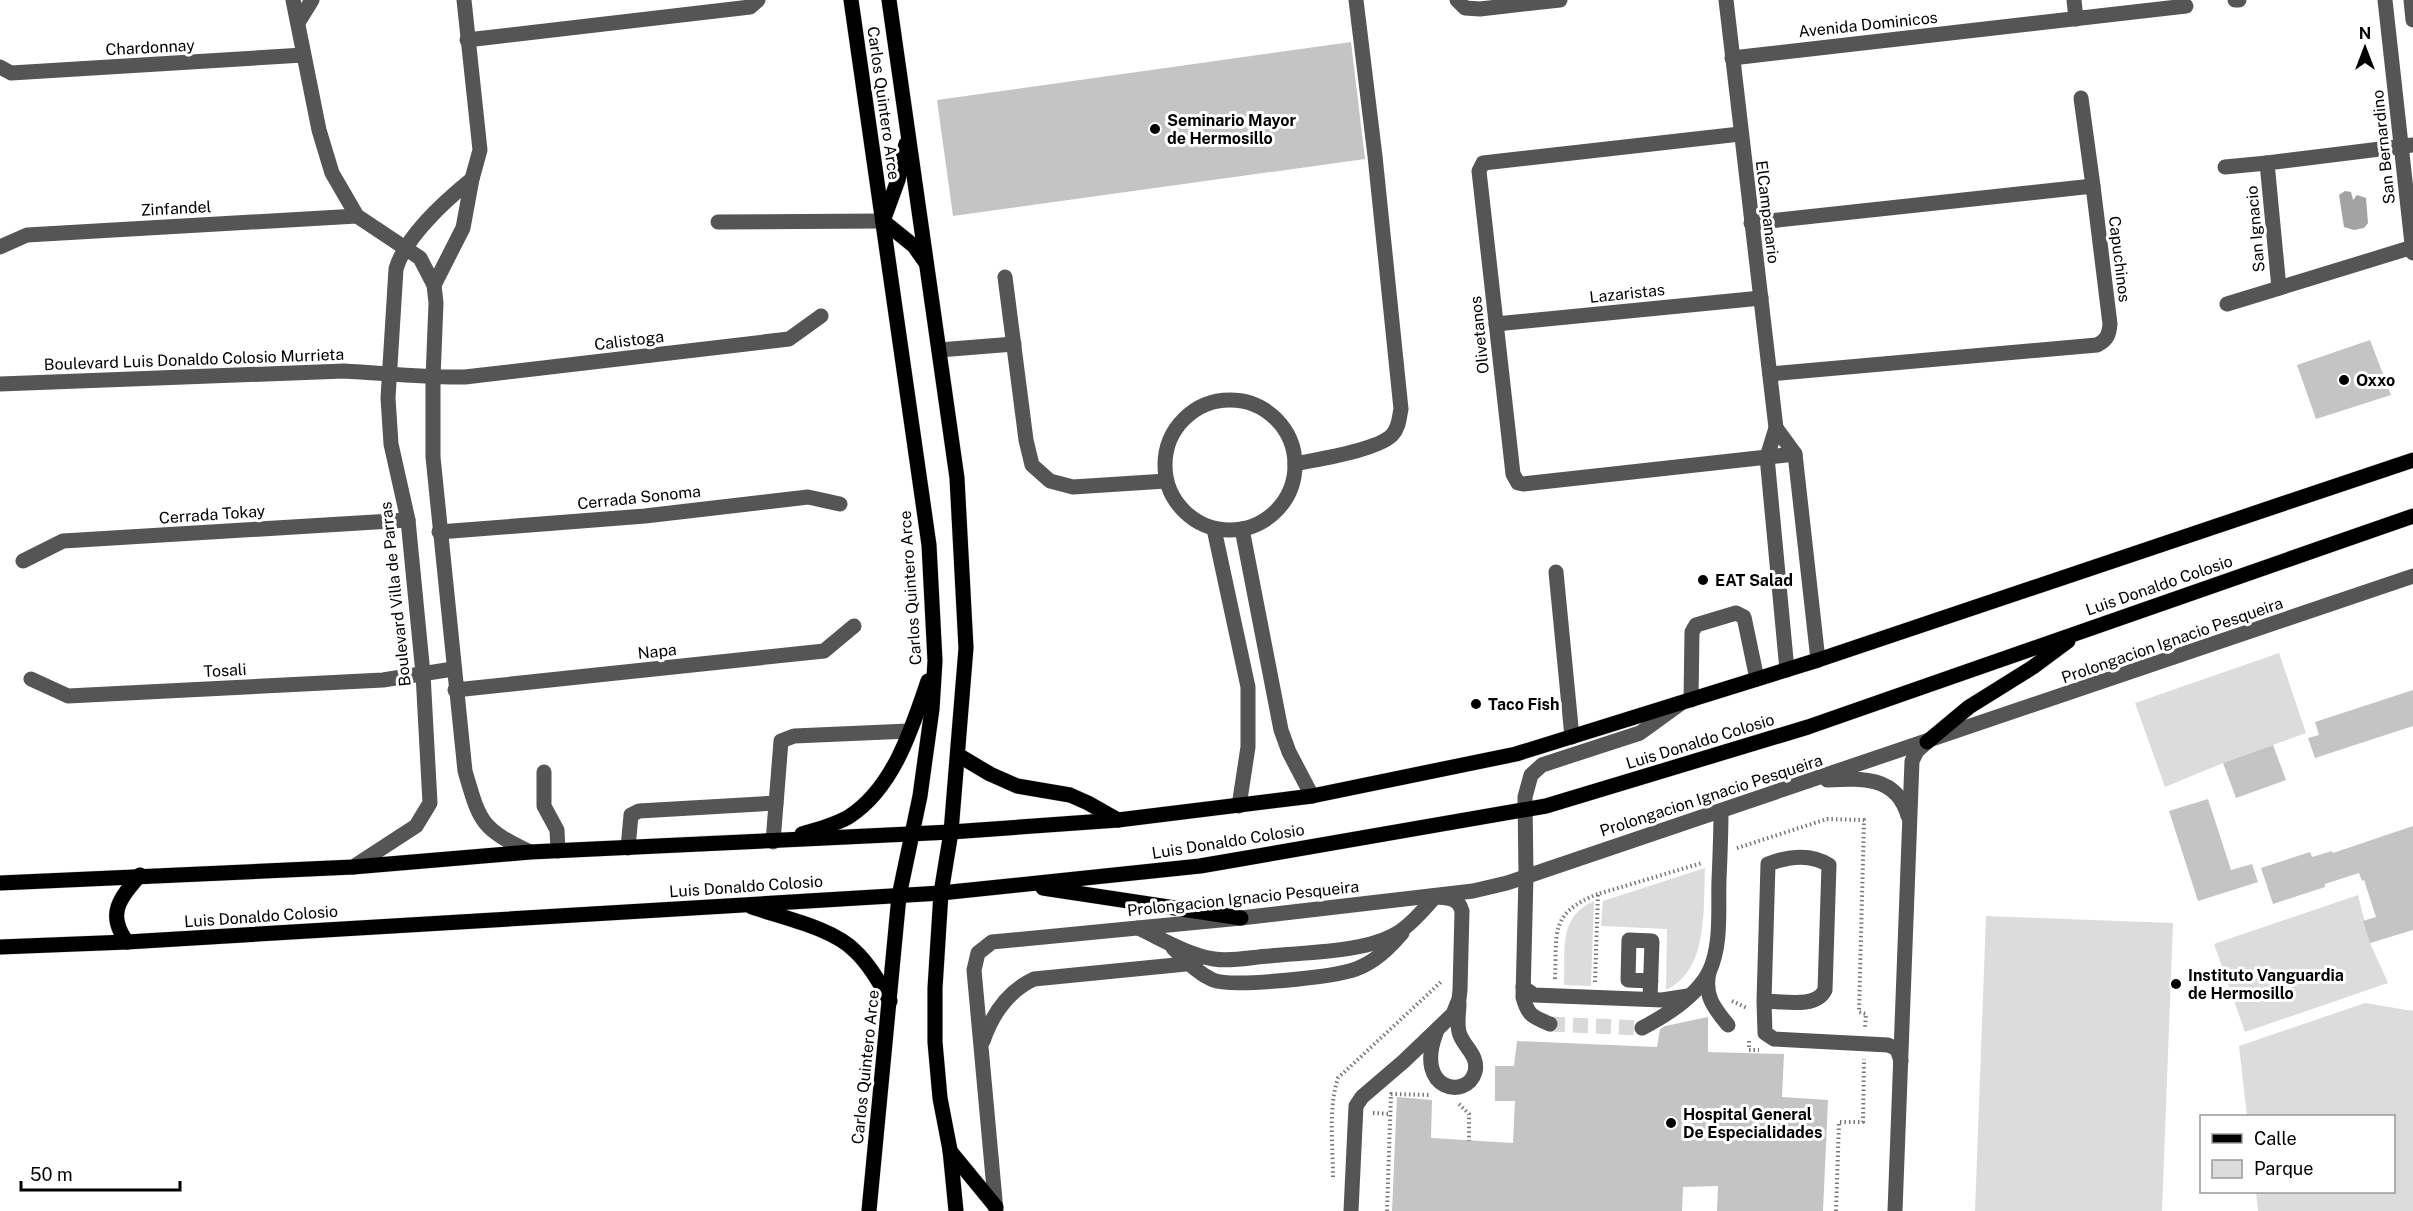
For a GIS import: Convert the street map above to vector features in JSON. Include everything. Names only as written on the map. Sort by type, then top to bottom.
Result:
[{"type":"main road","name":"Carlos Quintero Arce","points":[[851,0],[928,545],[935,661],[932,710],[920,796],[899,896],[869,1211]]},
{"type":"main road","name":"Carlos Quintero Arce","points":[[889,0],[961,515],[966,648],[951,832],[941,893],[935,988],[935,1042],[940,1098],[950,1150],[956,1211]]},
{"type":"main road","points":[[909,131],[898,180],[883,221],[914,246],[927,265]]},
{"type":"main road","name":"Luis Donaldo Colosio","points":[[0,883],[353,867],[530,852],[776,842],[912,832],[951,832],[1118,820],[1311,796],[1516,754],[1572,737],[1818,660],[2413,460]]},
{"type":"main road","name":"Luis Donaldo Colosio","points":[[0,947],[127,942],[941,893],[1200,866],[1524,810],[1546,806],[1808,727],[2413,516]]},
{"type":"main road","points":[[1927,742],[1969,707],[2033,667],[2079,632]]},
{"type":"main road","points":[[776,842],[850,816],[872,797],[889,774],[909,731],[935,661]]},
{"type":"main road","points":[[958,756],[1017,786],[1070,795],[1088,802],[1118,820]]},
{"type":"main road","points":[[127,942],[120,933],[116,910],[121,899],[140,875]]},
{"type":"main road","points":[[1016,884],[1241,918]]},
{"type":"main road","points":[[744,904],[829,932],[855,950],[890,1001]]},
{"type":"main road","points":[[950,1150],[996,1209]]},
{"type":"street","points":[[293,0],[319,130],[332,173],[357,216],[420,258],[434,285],[436,303],[433,457],[465,771],[478,815],[502,838],[530,852]]},
{"type":"street","points":[[298,21],[312,0]]},
{"type":"street","points":[[434,285],[463,228],[480,150],[464,0]]},
{"type":"street","points":[[1295,464],[1382,444],[1394,434],[1398,425],[1400,398],[1356,0]]},
{"type":"street","points":[[1457,0],[1465,8],[1480,9],[1560,0]]},
{"type":"street","name":"ElCampanario","points":[[1726,0],[1776,428],[1767,458],[1787,670]]},
{"type":"street","points":[[2074,0],[2076,19]]},
{"type":"street","name":"San Bernardino","points":[[2385,0],[2407,146],[2413,253]]},
{"type":"street","points":[[2411,0],[2413,20]]},
{"type":"street","points":[[467,40],[754,4]]},
{"type":"street","name":"Avenida Dominicos","points":[[1732,58],[2186,6]]},
{"type":"street","name":"Chardonnay","points":[[0,67],[11,73],[303,55]]},
{"type":"street","points":[[1751,223],[2093,186],[2080,98]]},
{"type":"street","name":"Olivetanos","points":[[1740,134],[1483,163],[1479,171],[1513,474],[1518,483],[1523,484],[1795,454]]},
{"type":"street","name":"San Ignacio","points":[[2407,146],[2267,163],[2278,288],[2413,247]]},
{"type":"street","points":[[2224,167],[2267,163]]},
{"type":"street","name":"Boulevard Villa de Parras","points":[[353,867],[416,826],[430,803],[423,674],[408,520],[391,444],[388,398],[396,269],[406,248],[454,193],[472,179]]},
{"type":"street","name":"Capuchinos","points":[[1770,374],[2097,345],[2105,341],[2109,335],[2110,324],[2093,186]]},
{"type":"street","name":"Zinfandel","points":[[0,247],[27,235],[357,216]]},
{"type":"street","points":[[718,222],[883,221]]},
{"type":"street","points":[[1005,277],[1026,440],[1032,465],[1050,481],[1073,487],[1166,481]]},
{"type":"street","points":[[2227,304],[2278,288]]},
{"type":"street","name":"Lazaristas","points":[[1496,324],[1761,298]]},
{"type":"street","name":"Calistoga","points":[[390,373],[433,378],[476,375],[789,339],[821,316]]},
{"type":"street","points":[[939,350],[1014,344]]},
{"type":"street","name":"Boulevard Luis Donaldo Colosio Murrieta","points":[[0,384],[344,371],[390,373]]},
{"type":"street","points":[[1231,400],[1251,403],[1268,413],[1282,427],[1292,444],[1295,464],[1293,482],[1286,499],[1275,513],[1260,524],[1242,529],[1214,529],[1192,519],[1176,503],[1166,481],[1164,461],[1168,442],[1178,424],[1193,411],[1211,403],[1231,400]]},
{"type":"street","name":"ElCampanario","points":[[1776,428],[1795,454],[1818,660]]},
{"type":"street","name":"Cerrada Sonoma","points":[[440,532],[645,516],[808,497],[840,504]]},
{"type":"street","name":"Cerrada Tokay","points":[[24,561],[63,541],[408,520]]},
{"type":"street","points":[[1214,529],[1248,687],[1248,747],[1239,806]]},
{"type":"street","points":[[1242,529],[1281,730],[1289,752],[1311,796]]},
{"type":"street","points":[[1556,572],[1572,737]]},
{"type":"street","name":"Prolongacion Ignacio Pesqueira","points":[[982,1044],[974,962],[983,947],[997,940],[1241,918],[1473,891],[1526,876],[1809,782],[2413,576]]},
{"type":"street","points":[[1551,1024],[1536,1019],[1527,1012],[1523,997],[1526,876],[1524,810],[1526,786],[1531,775],[1542,765],[1640,733],[1687,701],[1692,632],[1696,625],[1736,613],[1744,617],[1757,679]]},
{"type":"street","name":"Napa","points":[[456,690],[824,651],[854,626]]},
{"type":"street","name":"Tosali","points":[[31,679],[68,696],[383,680],[453,669]]},
{"type":"street","points":[[1248,687],[1273,684]]},
{"type":"street","points":[[776,842],[776,803],[781,741],[794,736],[909,731]]},
{"type":"street","points":[[1895,1211],[1912,761],[1917,751],[1927,742]]},
{"type":"street","points":[[544,772],[544,806],[557,830],[558,851]]},
{"type":"street","points":[[1809,782],[1856,779],[1883,785],[1892,789],[1901,798],[1910,823]]},
{"type":"street","points":[[628,848],[631,815],[639,811],[776,803]]},
{"type":"street","points":[[1721,811],[1718,934],[1709,971],[1707,994],[1728,1025]]},
{"type":"street","points":[[1764,1001],[1814,1001],[1822,996],[1825,990],[1829,865],[1821,860],[1791,857],[1768,864],[1764,1001],[1765,1033],[1774,1039],[1888,1045],[1897,1049],[1901,1060]]},
{"type":"street","points":[[1165,940],[1190,964],[1215,981],[1231,983],[1335,974],[1354,970],[1384,953],[1435,897],[1454,899],[1460,904],[1462,911],[1459,1034],[1476,1060],[1475,1074],[1465,1085],[1454,1088],[1441,1084],[1433,1076],[1429,1062],[1431,1037]]},
{"type":"street","points":[[996,1209],[982,1044],[988,1026],[1008,996],[1021,985],[1034,979],[1190,964],[1215,959],[1341,949],[1379,941],[1398,932],[1413,920]]},
{"type":"street","points":[[1135,927],[1191,953],[1215,959]]},
{"type":"street","points":[[1642,1028],[1661,1018],[1690,995],[1709,971]]},
{"type":"street","points":[[1650,999],[1651,981]]},
{"type":"street","points":[[1523,987],[1534,995],[1650,999],[1673,999],[1690,995]]},
{"type":"street","points":[[1351,1211],[1356,1106],[1362,1097],[1431,1037],[1453,1014],[1459,999]]},
{"type":"street","points":[[1888,1045],[1897,1041],[1903,1032]]},
{"type":"street","points":[[1431,1037],[1453,1036],[1463,1040]]},
{"type":"path","points":[[1554,989],[1560,920],[1578,902],[1710,860]]},
{"type":"path","points":[[1595,991],[1598,894]]},
{"type":"path","points":[[1387,1211],[1391,1094],[1436,1095]]},
{"type":"path","points":[[1455,1102],[1462,1105],[1469,1114],[1469,1141]]},
{"type":"green space","points":[[2279,653],[2306,733],[2165,787],[2135,703]]},
{"type":"green space","points":[[1705,868],[1703,919],[1697,953],[1690,968],[1680,981],[1666,990],[1667,929],[1601,926],[1603,901]]},
{"type":"green space","points":[[2358,895],[2370,943],[2388,983],[2245,1032],[2214,944]]},
{"type":"green space","points":[[1594,901],[1591,986],[1564,985],[1565,947],[1569,926],[1574,916],[1582,908]]},
{"type":"green space","points":[[1986,916],[2173,923],[2162,1211],[1975,1211]]},
{"type":"green space","points":[[2365,1003],[2413,1011],[2413,1211],[2258,1211],[2256,1193],[2395,1193],[2395,1115],[2247,1115],[2239,1046]]},
{"type":"shaded area","points":[[2345,191],[2351,192],[2353,200],[2357,195],[2366,198],[2368,223],[2364,228],[2354,230],[2344,227],[2339,195]]},
{"type":"building","name":"Seminario Mayor de Hermosillo","points":[[1351,42],[1365,159],[953,216],[937,100]]},
{"type":"building","name":"Oxxo","points":[[2370,340],[2391,395],[2316,419],[2297,365]]},
{"type":"building","points":[[2413,690],[2413,726],[2315,758],[2308,738],[2319,735],[2315,722]]},
{"type":"building","points":[[2273,745],[2286,780],[2236,798],[2223,763]]},
{"type":"building","points":[[2208,799],[2231,870],[2252,864],[2258,882],[2198,901],[2169,811]]},
{"type":"building","points":[[2413,826],[2413,930],[2370,943],[2363,921],[2376,917],[2364,880],[2362,881],[2359,873],[2273,904],[2261,868],[2310,852],[2312,857],[2332,851],[2333,853]]},
{"type":"building","name":"Hospital General De Especialidades","points":[[1708,1017],[1708,1052],[1784,1054],[1782,1097],[1828,1100],[1823,1211],[1717,1211],[1718,1186],[1683,1187],[1682,1211],[1392,1211],[1397,1097],[1432,1100],[1431,1138],[1513,1143],[1515,1101],[1495,1101],[1495,1066],[1514,1066],[1517,1041],[1657,1047],[1660,1029],[1665,1026]]},
{"type":"tunnel","points":[[1550,1024],[1642,1028]]},
{"type":"place","name":"Seminario Mayor de Hermosillo","points":[[1155,129]]},
{"type":"place","name":"Oxxo","points":[[2344,380]]},
{"type":"place","name":"EAT Salad","points":[[1703,580]]},
{"type":"place","name":"Taco Fish","points":[[1476,704]]},
{"type":"place","name":"Instituto Vanguardia de Hermosillo","points":[[2176,984]]},
{"type":"place","name":"Hospital General De Especialidades","points":[[1671,1123]]}]
